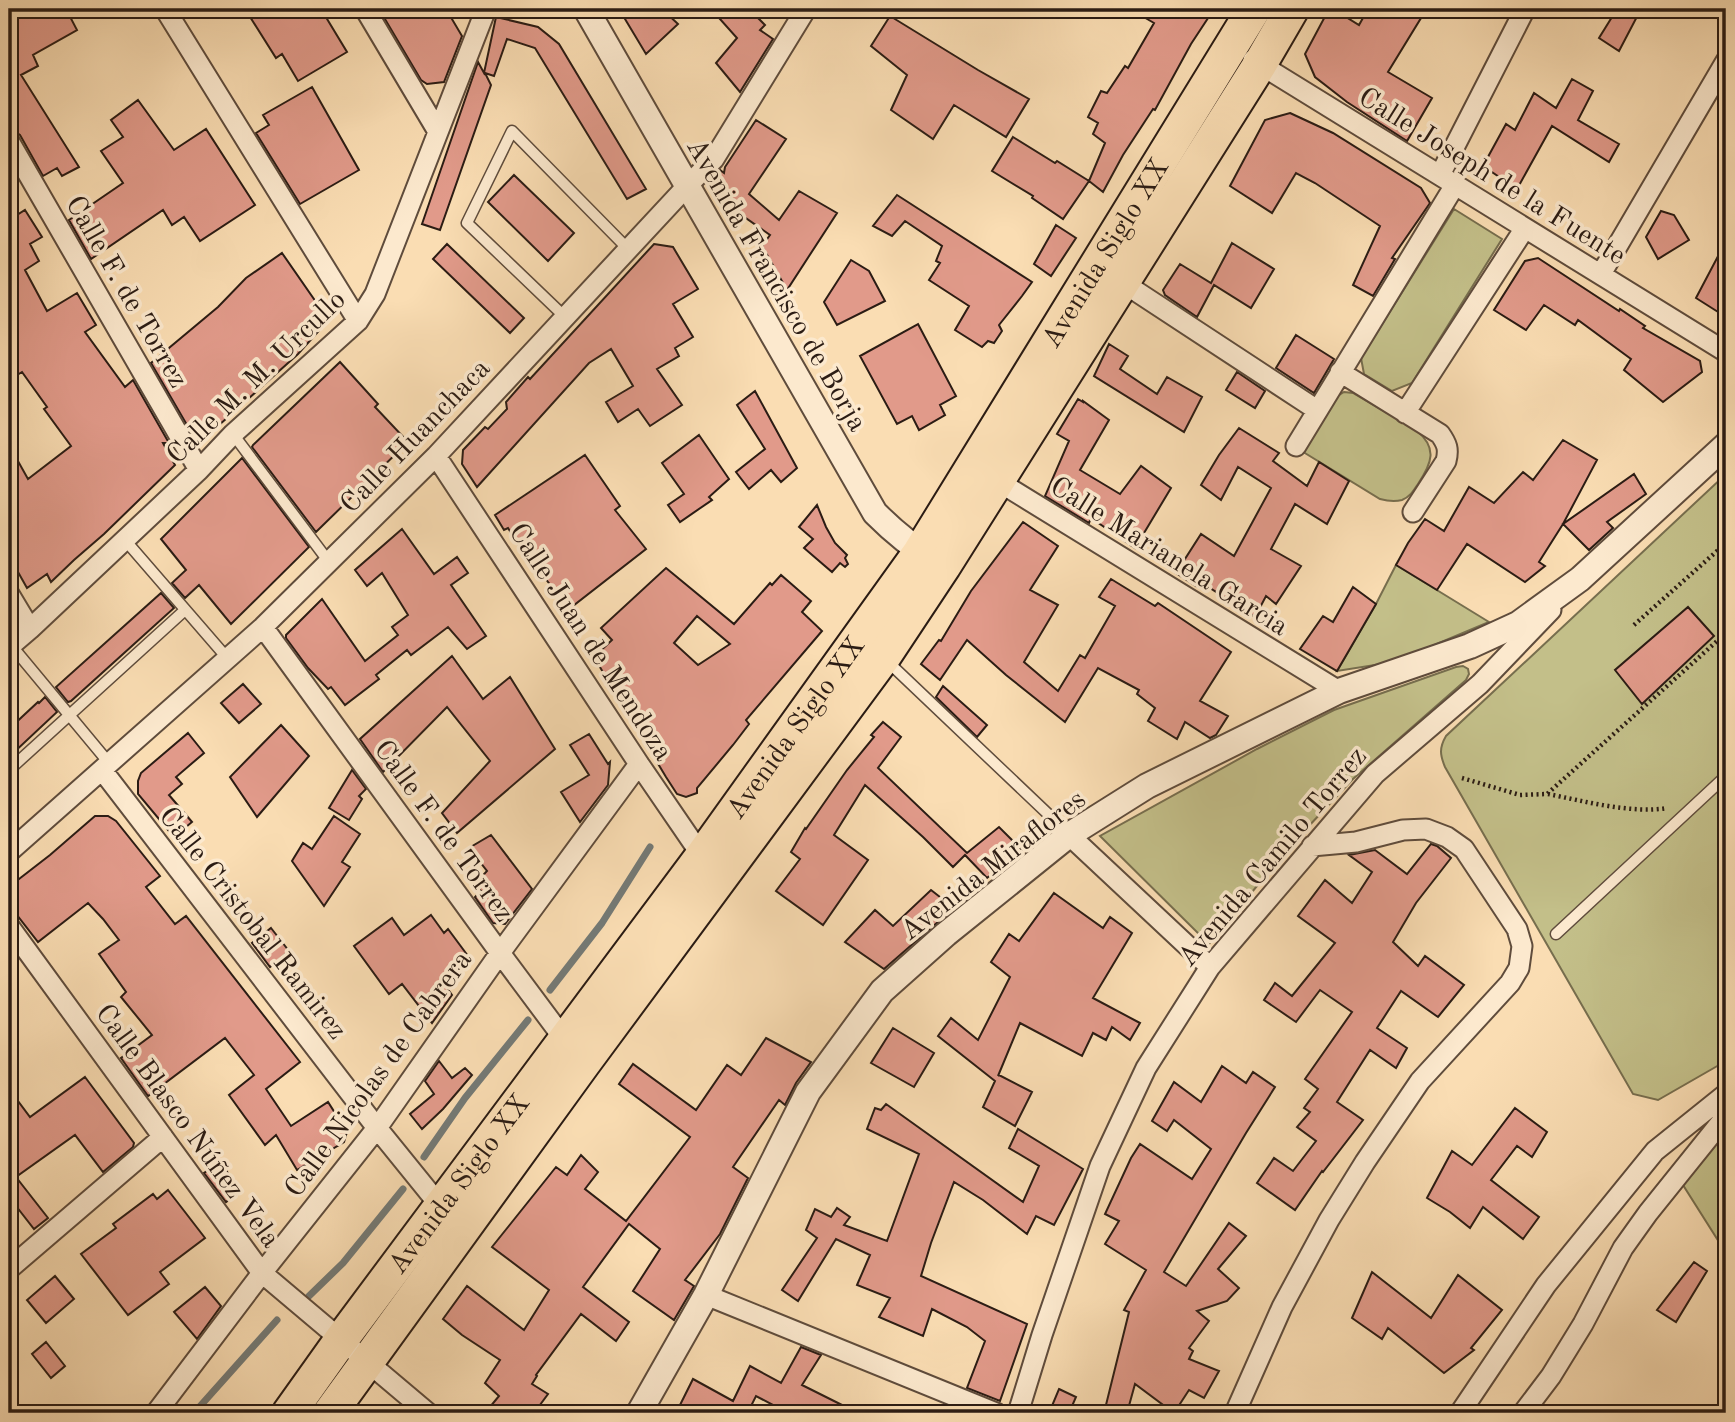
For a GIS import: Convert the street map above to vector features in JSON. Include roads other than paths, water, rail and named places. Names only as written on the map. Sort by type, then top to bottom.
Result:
[{"type":"highway","name":"Avenida Siglo XX","points":[[289,1413],[441,1207],[574,1052],[883,658],[932,559],[985,473],[1230,46],[1254,9]]},
{"type":"highway","name":"Avenida Siglo XX","points":[[985,473],[1122,282],[1292,9]]},
{"type":"highway","name":"Avenida Siglo XX","points":[[330,1413],[574,1052],[702,856],[932,559]]},
{"type":"street","points":[[165,9],[358,321]]},
{"type":"street","points":[[365,9],[437,130]]},
{"type":"street","name":"Calle M. M. Urcullo","points":[[10,646],[199,470],[233,434],[358,321],[375,294],[486,9]]},
{"type":"street","name":"Avenida Francisco de Borja","points":[[586,9],[875,513],[893,531],[932,559]]},
{"type":"street","name":"Calle Huanchaca","points":[[9,852],[263,627],[436,456],[715,159],[806,9]]},
{"type":"street","points":[[1296,446],[1448,180],[1525,9]]},
{"type":"street","name":"Calle Joseph de la Fuente","points":[[1230,46],[1726,352]]},
{"type":"street","points":[[1601,274],[1726,61]]},
{"type":"street","name":"Calle F. de Torrez","points":[[9,141],[199,470]]},
{"type":"street","points":[[1405,412],[1525,228]]},
{"type":"street","points":[[1122,282],[1317,410]]},
{"type":"street","points":[[1340,372],[1440,434],[1447,443],[1449,452],[1446,461],[1413,512]]},
{"type":"street","name":"Avenida Camilo Torrez","points":[[1018,1413],[1100,1166],[1146,1068],[1210,967],[1375,774],[1480,684],[1580,579],[1726,444]]},
{"type":"street","name":"Calle Juan de Mendoza","points":[[436,456],[702,856]]},
{"type":"street","name":"Calle Marianela Garcia","points":[[985,473],[1339,691]]},
{"type":"street","name":"Avenida Miraflores","points":[[639,1413],[706,1295],[808,1092],[882,991],[946,934],[1069,835],[1147,786],[1339,691],[1470,646],[1518,624],[1580,579]]},
{"type":"street","points":[[9,594],[30,629]]},
{"type":"street","name":"Calle F. de Torrez","points":[[263,627],[574,1052]]},
{"type":"street","name":"Calle Nicolas de Cabrera","points":[[156,1413],[377,1128],[499,953],[639,764]]},
{"type":"street","name":"Calle Cristobal Ramirez","points":[[106,767],[377,1128],[441,1207]]},
{"type":"street","points":[[1235,1413],[1282,1307],[1329,1220],[1420,1080],[1510,983],[1519,968],[1522,946],[1517,929],[1464,849],[1447,837],[1426,830],[1403,830],[1356,842],[1311,846]]},
{"type":"street","points":[[1069,835],[1210,967]]},
{"type":"street","name":"Calle Blasco Núñez Vela","points":[[9,926],[262,1273],[428,1413]]},
{"type":"street","points":[[1460,1413],[1546,1285],[1655,1151],[1726,1094]]},
{"type":"street","points":[[1523,1413],[1551,1376],[1583,1324],[1623,1248],[1726,1116]]},
{"type":"street","points":[[9,1269],[163,1137]]},
{"type":"street","points":[[706,1295],[996,1413]]},
{"type":"lane","points":[[565,317],[467,223],[512,131],[628,249]]},
{"type":"lane","points":[[233,434],[329,562]]},
{"type":"lane","points":[[125,540],[228,659]]},
{"type":"lane","points":[[9,770],[185,610]]},
{"type":"lane","points":[[10,646],[69,715],[106,767]]},
{"type":"lane","points":[[883,658],[1069,835]]},
{"type":"lane","points":[[1556,934],[1726,776]]},
{"type":"waterway","points":[[550,990],[602,923],[650,847]]},
{"type":"waterway","points":[[424,1157],[465,1098],[528,1020]]},
{"type":"waterway","points":[[309,1296],[343,1263],[403,1189]]},
{"type":"waterway","points":[[194,1413],[277,1320]]}]
